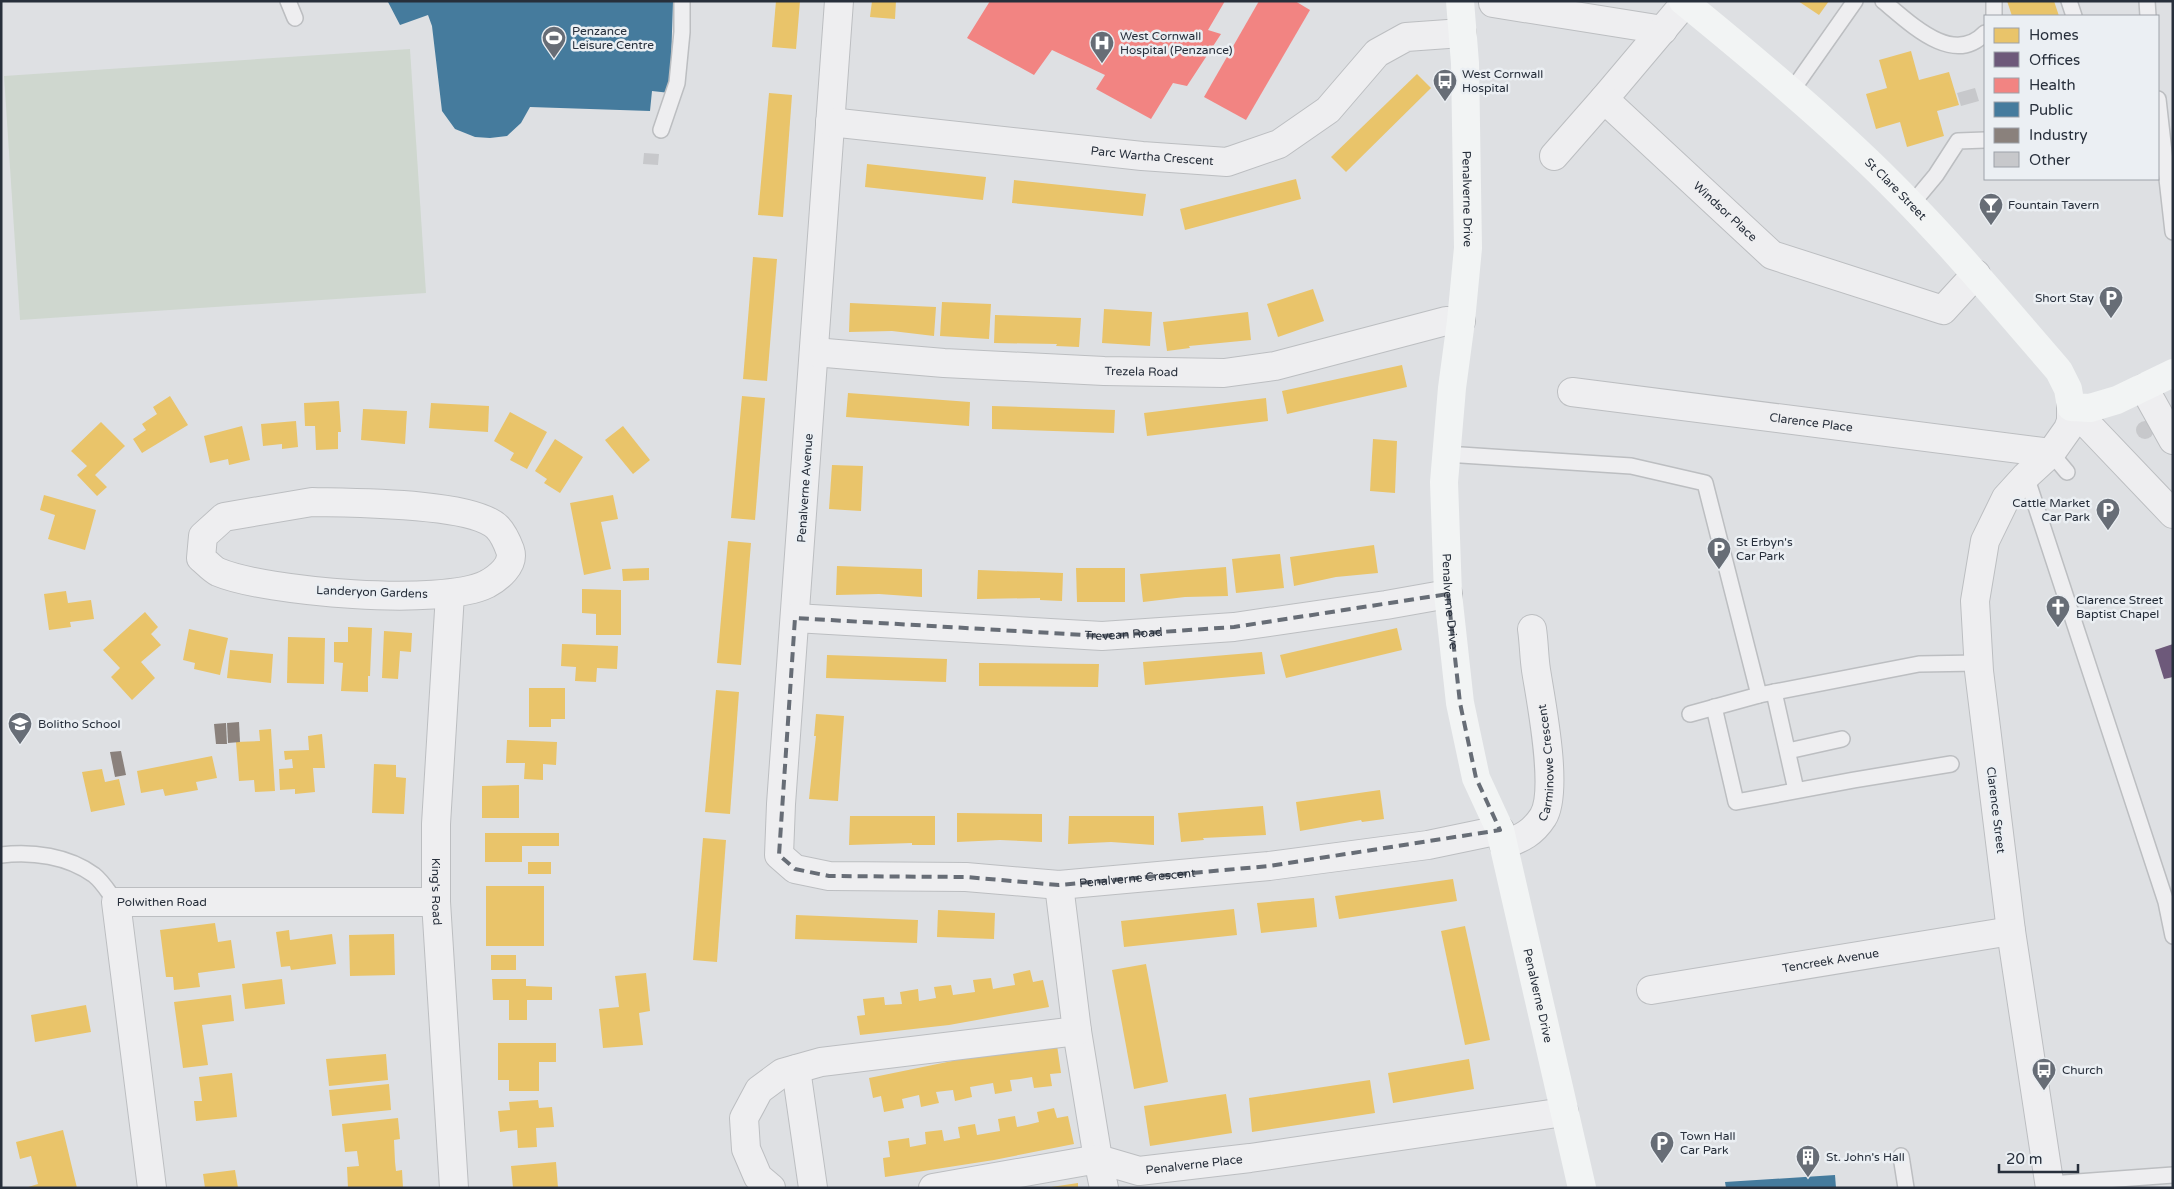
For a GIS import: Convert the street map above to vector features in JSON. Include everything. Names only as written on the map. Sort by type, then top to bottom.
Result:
[{"type":"street","name":"Penalverne Avenue","points":[[779,854],[781,804],[839,1]]},
{"type":"street","name":"Penalverne Drive","points":[[1460,1],[1465,63],[1468,248],[1452,388],[1444,482],[1448,594],[1460,703],[1476,778],[1502,838],[1582,1188]]},
{"type":"street","name":"St Clare Street","points":[[1684,2],[1758,62],[1857,150],[1911,205],[1976,274],[2059,371],[2068,389],[2071,407]]},
{"type":"street","points":[[1554,156],[1684,2]]},
{"type":"street","points":[[1494,3],[1662,30]]},
{"type":"street","name":"Parc Wartha Crescent","points":[[830,122],[1142,156],[1227,162],[1279,144],[1328,110],[1377,53],[1406,37],[1462,33]]},
{"type":"street","name":"Windsor Place","points":[[1604,99],[1772,255],[1944,310],[1976,274]]},
{"type":"street","name":"Trezela Road","points":[[814,352],[944,363],[1104,371],[1224,373],[1275,366],[1446,321],[1461,321]]},
{"type":"street","points":[[2071,407],[2090,408],[2117,400],[2173,373]]},
{"type":"street","points":[[2144,388],[2173,440]]},
{"type":"street","name":"Clarence Place","points":[[1572,392],[2059,462]]},
{"type":"street","points":[[2071,407],[2173,514]]},
{"type":"street","name":"Clarence Street","points":[[2050,1186],[2011,931],[1978,663],[1975,601],[1985,541],[2006,498],[2026,476],[2059,462],[2071,420],[2071,407]]},
{"type":"street","name":"Landeryon Gardens","points":[[312,502],[408,504],[477,516],[496,526],[506,541],[511,554],[505,572],[486,585],[450,594],[326,593],[256,582],[217,572],[201,558],[203,536],[224,517],[312,502]]},
{"type":"street","name":"King's Road","points":[[450,594],[436,824],[436,902],[454,1188]]},
{"type":"street","name":"Trevean Road","points":[[795,618],[1102,636],[1234,627],[1448,594]]},
{"type":"street","name":"Carminowe Crescent","points":[[1502,838],[1529,835],[1544,816],[1550,788],[1544,719],[1532,629]]},
{"type":"street","name":"Penalverne Crescent","points":[[779,854],[795,869],[829,876],[966,877],[1059,885],[1269,866],[1428,845],[1502,838]]},
{"type":"street","points":[[1059,885],[1077,1031],[1104,1188]]},
{"type":"street","name":"Polwithen Road","points":[[152,1188],[116,902],[436,902]]},
{"type":"street","name":"Tencreek Avenue","points":[[1651,990],[2011,931]]},
{"type":"street","points":[[770,1188],[758,1177],[746,1149],[744,1118],[759,1090],[782,1073],[821,1062],[1077,1031]]},
{"type":"street","points":[[796,1069],[814,1188]]},
{"type":"street","name":"Penalverne Place","points":[[1098,1158],[1139,1172],[1388,1139],[1564,1112]]},
{"type":"street","points":[[932,1188],[1098,1158]]},
{"type":"lane","points":[[288,1],[295,18]]},
{"type":"lane","points":[[661,130],[677,83],[682,32],[682,1]]},
{"type":"lane","points":[[1791,92],[1855,1]]},
{"type":"lane","points":[[1883,1],[1939,43],[1958,47],[1978,41],[1984,34]]},
{"type":"lane","points":[[1994,1],[1994,15]]},
{"type":"lane","points":[[2069,1],[2074,15]]},
{"type":"lane","points":[[2146,1],[2148,15]]},
{"type":"lane","points":[[2159,109],[2173,232]]},
{"type":"lane","points":[[1911,205],[1936,175],[1958,140],[1984,140]]},
{"type":"lane","points":[[1446,454],[1631,466],[1705,483],[1767,694],[1788,751],[1796,790]]},
{"type":"lane","points":[[2026,476],[2160,884],[2173,936]]},
{"type":"lane","points":[[1690,714],[1767,694],[1919,664],[1978,663]]},
{"type":"lane","points":[[1714,707],[1736,802],[1952,764]]},
{"type":"lane","points":[[1788,751],[1842,739]]},
{"type":"lane","points":[[1,855],[18,853],[46,855],[81,868],[94,876],[116,902]]},
{"type":"lane","points":[[1901,1156],[1906,1188]]},
{"type":"lane","points":[[2050,1186],[2173,1175]]},
{"type":"highlighted area","points":[[1448,594],[1460,703],[1476,778],[1500,830],[1269,866],[1059,885],[966,877],[829,876],[795,869],[779,855],[795,618],[1102,636],[1234,627]]},
{"type":"shaded area","points":[[410,49],[426,293],[20,320],[4,76]]},
{"type":"building: Homes","points":[[776,1],[800,1],[796,49],[772,47]]},
{"type":"building: Homes","points":[[872,1],[896,1],[895,19],[870,17]]},
{"type":"building: Homes","points":[[1798,1],[1829,1],[1819,15]]},
{"type":"building: Homes","points":[[2007,1],[2054,1],[2059,15],[2012,15]]},
{"type":"building: Homes","points":[[1911,51],[1919,80],[1949,72],[1959,105],[1937,111],[1944,136],[1907,147],[1900,122],[1876,129],[1866,94],[1887,88],[1879,60]]},
{"type":"building: Homes","points":[[1417,74],[1431,88],[1346,172],[1331,157]]},
{"type":"building: Homes","points":[[769,93],[792,95],[783,217],[758,215]]},
{"type":"building: Homes","points":[[867,164],[986,177],[983,200],[865,187]]},
{"type":"building: Homes","points":[[1296,179],[1301,199],[1185,230],[1180,209]]},
{"type":"building: Homes","points":[[1014,180],[1146,194],[1143,216],[1012,203]]},
{"type":"building: Homes","points":[[753,257],[777,259],[767,381],[743,379]]},
{"type":"building: Homes","points":[[1313,289],[1324,321],[1278,337],[1267,304]]},
{"type":"building: Homes","points":[[942,302],[991,304],[989,339],[940,336]]},
{"type":"building: Homes","points":[[850,303],[936,307],[934,336],[892,331],[849,332]]},
{"type":"building: Homes","points":[[1104,309],[1152,312],[1150,346],[1102,343]]},
{"type":"building: Homes","points":[[1248,312],[1251,340],[1189,346],[1190,348],[1167,351],[1163,322]]},
{"type":"building: Homes","points":[[995,315],[1081,318],[1079,347],[1056,346],[1057,344],[994,343]]},
{"type":"building: Homes","points":[[1402,365],[1407,387],[1287,414],[1282,391]]},
{"type":"building: Homes","points":[[848,393],[970,402],[969,426],[846,417]]},
{"type":"building: Homes","points":[[170,396],[188,425],[142,453],[133,439],[146,430],[142,424],[157,414],[153,407]]},
{"type":"building: Homes","points":[[742,396],[765,398],[755,520],[731,518]]},
{"type":"building: Homes","points":[[1266,398],[1268,421],[1147,436],[1144,413]]},
{"type":"building: Homes","points":[[339,401],[341,432],[338,432],[338,449],[316,450],[315,426],[305,426],[304,403]]},
{"type":"building: Homes","points":[[431,403],[489,406],[488,432],[429,428]]},
{"type":"building: Homes","points":[[992,406],[1115,410],[1114,433],[992,429]]},
{"type":"building: Homes","points":[[363,409],[407,411],[405,444],[361,440]]},
{"type":"building: Homes","points":[[510,412],[547,432],[527,469],[510,460],[514,453],[494,441]]},
{"type":"building: Homes","points":[[296,421],[298,447],[282,449],[282,444],[263,446],[261,424]]},
{"type":"building: Homes","points":[[101,422],[125,446],[95,475],[107,487],[97,496],[77,475],[87,466],[71,451]]},
{"type":"building: Homes","points":[[242,426],[250,460],[229,465],[228,459],[210,463],[204,436]]},
{"type":"building: Homes","points":[[623,426],[650,460],[633,474],[605,440]]},
{"type":"building: Homes","points":[[555,439],[583,457],[560,493],[544,483],[547,479],[535,471]]},
{"type":"building: Homes","points":[[1373,439],[1397,441],[1395,493],[1370,491]]},
{"type":"building: Homes","points":[[832,465],[863,466],[861,511],[829,509]]},
{"type":"building: Homes","points":[[44,495],[96,510],[85,550],[48,539],[55,515],[40,510]]},
{"type":"building: Homes","points":[[613,495],[618,519],[601,522],[611,569],[584,575],[570,503]]},
{"type":"building: Homes","points":[[728,541],[751,543],[741,665],[717,663]]},
{"type":"building: Homes","points":[[1374,545],[1378,573],[1336,577],[1294,586],[1290,557]]},
{"type":"building: Homes","points":[[1280,554],[1284,588],[1236,593],[1232,559]]},
{"type":"building: Homes","points":[[837,566],[922,569],[922,597],[879,594],[836,595]]},
{"type":"building: Homes","points":[[1226,567],[1228,596],[1185,597],[1143,602],[1140,574]]},
{"type":"building: Homes","points":[[649,568],[649,580],[623,581],[622,569]]},
{"type":"building: Homes","points":[[1076,568],[1125,568],[1125,602],[1077,602]]},
{"type":"building: Homes","points":[[978,570],[1063,573],[1062,601],[1040,600],[1040,598],[977,599]]},
{"type":"building: Homes","points":[[582,589],[621,590],[621,635],[596,635],[596,614],[582,613]]},
{"type":"building: Homes","points":[[66,591],[68,603],[91,600],[94,619],[70,622],[71,627],[49,630],[44,594]]},
{"type":"building: Homes","points":[[145,612],[158,627],[151,634],[161,645],[141,662],[155,678],[132,700],[111,677],[120,668],[103,650]]},
{"type":"building: Homes","points":[[348,627],[372,628],[368,692],[341,691],[343,663],[334,662],[334,642],[348,642]]},
{"type":"building: Homes","points":[[1397,628],[1402,650],[1286,678],[1280,655]]},
{"type":"building: Homes","points":[[189,629],[228,638],[220,675],[194,669],[195,663],[183,660]]},
{"type":"building: Homes","points":[[384,631],[412,633],[411,652],[400,651],[398,679],[382,678]]},
{"type":"building: Homes","points":[[288,637],[325,638],[324,684],[287,683]]},
{"type":"building: Homes","points":[[562,644],[618,646],[617,669],[597,668],[596,682],[575,681],[576,667],[561,666]]},
{"type":"building: Homes","points":[[230,650],[273,654],[271,683],[227,678]]},
{"type":"building: Homes","points":[[1262,652],[1265,674],[1145,685],[1143,662]]},
{"type":"building: Homes","points":[[827,655],[947,659],[946,682],[826,678]]},
{"type":"building: Homes","points":[[979,663],[1099,664],[1098,687],[979,686]]},
{"type":"building: Homes","points":[[529,688],[565,688],[565,719],[551,719],[551,727],[529,727]]},
{"type":"building: Homes","points":[[716,690],[739,692],[730,814],[705,812]]},
{"type":"building: Homes","points":[[816,714],[844,716],[838,801],[809,799],[816,736],[814,736]]},
{"type":"building: Homes","points":[[271,729],[275,791],[255,792],[254,780],[239,781],[236,742],[260,741],[259,730]]},
{"type":"building: Homes","points":[[322,734],[325,768],[313,768],[315,792],[295,794],[295,789],[280,790],[279,769],[293,768],[292,759],[285,760],[284,751],[309,750],[308,736]]},
{"type":"building: Homes","points":[[507,740],[557,742],[556,765],[543,764],[543,780],[524,779],[525,763],[506,763]]},
{"type":"building: Homes","points":[[212,756],[217,778],[196,782],[198,790],[165,796],[163,789],[141,793],[137,771]]},
{"type":"building: Homes","points":[[374,764],[396,765],[396,777],[406,778],[404,814],[372,813]]},
{"type":"building: Homes","points":[[102,769],[105,782],[119,779],[125,805],[91,812],[82,772]]},
{"type":"building: Homes","points":[[519,785],[519,818],[482,818],[482,786]]},
{"type":"building: Homes","points":[[1380,790],[1384,819],[1362,822],[1361,820],[1300,831],[1296,802]]},
{"type":"building: Homes","points":[[1263,806],[1266,835],[1203,838],[1204,840],[1181,842],[1178,813]]},
{"type":"building: Homes","points":[[957,813],[1042,814],[1042,842],[1000,840],[957,842]]},
{"type":"building: Homes","points":[[850,816],[935,816],[935,845],[912,845],[912,843],[849,845]]},
{"type":"building: Homes","points":[[1069,816],[1154,816],[1154,845],[1111,842],[1068,844]]},
{"type":"building: Homes","points":[[485,833],[559,833],[559,846],[522,846],[522,862],[485,862]]},
{"type":"building: Homes","points":[[703,838],[726,840],[717,962],[693,960]]},
{"type":"building: Homes","points":[[528,862],[551,862],[551,874],[528,874]]},
{"type":"building: Homes","points":[[1453,879],[1457,901],[1339,919],[1335,896]]},
{"type":"building: Homes","points":[[486,886],[544,886],[544,946],[486,946]]},
{"type":"building: Homes","points":[[1314,898],[1317,927],[1261,933],[1257,903]]},
{"type":"building: Homes","points":[[1234,909],[1237,935],[1124,947],[1121,921]]},
{"type":"building: Homes","points":[[938,910],[995,913],[994,939],[937,937]]},
{"type":"building: Homes","points":[[796,915],[918,920],[917,943],[795,939]]},
{"type":"building: Homes","points":[[215,923],[218,942],[231,940],[235,968],[198,973],[200,987],[174,990],[173,977],[166,977],[160,930]]},
{"type":"building: Homes","points":[[1465,926],[1490,1040],[1465,1045],[1441,931]]},
{"type":"building: Homes","points":[[289,930],[290,940],[332,934],[336,964],[291,970],[290,966],[281,967],[276,932]]},
{"type":"building: Homes","points":[[394,934],[395,975],[350,976],[349,935]]},
{"type":"building: Homes","points":[[491,955],[516,955],[516,970],[491,970]]},
{"type":"building: Homes","points":[[1146,964],[1168,1082],[1134,1089],[1112,970]]},
{"type":"building: Homes","points":[[1030,970],[1033,982],[1043,980],[1049,1007],[949,1025],[860,1035],[857,1016],[865,1015],[863,999],[884,997],[885,1005],[902,1004],[900,992],[918,989],[919,1001],[936,998],[934,987],[951,985],[953,995],[975,992],[973,980],[991,978],[993,989],[1015,985],[1013,974]]},
{"type":"building: Homes","points":[[646,973],[650,1011],[639,1013],[643,1045],[603,1048],[599,1009],[619,1007],[615,976]]},
{"type":"building: Homes","points":[[282,979],[285,1004],[245,1009],[242,984]]},
{"type":"building: Homes","points":[[492,979],[526,979],[526,986],[552,987],[552,1000],[527,1000],[527,1020],[509,1020],[509,1000],[493,1000]]},
{"type":"building: Homes","points":[[231,995],[234,1021],[202,1025],[208,1065],[183,1068],[174,1002]]},
{"type":"building: Homes","points":[[86,1005],[91,1032],[35,1042],[31,1015]]},
{"type":"building: Homes","points":[[498,1043],[556,1043],[556,1062],[539,1062],[539,1091],[509,1091],[509,1080],[498,1080]]},
{"type":"building: Homes","points":[[1057,1045],[1061,1073],[1050,1074],[1052,1086],[1034,1088],[1032,1077],[1010,1080],[1012,1091],[995,1094],[993,1083],[970,1087],[972,1097],[955,1101],[953,1090],[936,1092],[939,1103],[921,1107],[919,1095],[902,1099],[904,1108],[884,1112],[881,1096],[873,1098],[869,1078],[957,1060]]},
{"type":"building: Homes","points":[[386,1054],[388,1080],[329,1086],[326,1059]]},
{"type":"building: Homes","points":[[1469,1059],[1474,1089],[1393,1103],[1388,1073]]},
{"type":"building: Homes","points":[[232,1073],[237,1117],[196,1121],[194,1101],[202,1101],[199,1077]]},
{"type":"building: Homes","points":[[1370,1080],[1375,1113],[1252,1132],[1249,1098]]},
{"type":"building: Homes","points":[[389,1084],[391,1110],[332,1116],[329,1090]]},
{"type":"building: Homes","points":[[1226,1094],[1232,1133],[1150,1146],[1144,1106]]},
{"type":"building: Homes","points":[[538,1100],[539,1108],[552,1107],[554,1127],[536,1128],[537,1147],[518,1148],[517,1130],[500,1132],[498,1111],[510,1110],[509,1102]]},
{"type":"building: Homes","points":[[1054,1108],[1057,1118],[1068,1116],[1074,1144],[994,1160],[885,1177],[883,1158],[890,1157],[888,1141],[909,1138],[910,1147],[926,1144],[925,1132],[942,1130],[944,1141],[960,1138],[958,1127],[975,1124],[977,1135],[1000,1131],[998,1119],[1015,1116],[1017,1127],[1039,1122],[1037,1112]]},
{"type":"building: Homes","points":[[398,1118],[400,1139],[394,1140],[395,1162],[396,1171],[402,1170],[403,1188],[348,1188],[347,1167],[359,1166],[357,1151],[345,1152],[342,1124]]},
{"type":"building: Homes","points":[[63,1130],[77,1188],[25,1188],[38,1184],[31,1156],[20,1159],[16,1142]]},
{"type":"building: Homes","points":[[556,1162],[558,1188],[513,1188],[511,1166]]},
{"type":"building: Homes","points":[[235,1170],[238,1188],[205,1188],[203,1174]]},
{"type":"building: Homes","points":[[1078,1183],[1078,1188],[1051,1188],[1051,1187]]},
{"type":"building: Offices","points":[[2173,644],[2173,677],[2164,679],[2155,650]]},
{"type":"building: Health","points":[[990,1],[1225,1],[1208,30],[1221,34],[1187,86],[1173,83],[1151,119],[1096,89],[1105,75],[1052,50],[1034,75],[967,38]]},
{"type":"building: Health","points":[[1259,1],[1295,1],[1310,10],[1246,120],[1204,97]]},
{"type":"building: Public","name":"Penzance Leisure Centre","points":[[673,1],[670,93],[652,91],[650,111],[530,107],[521,123],[507,136],[490,138],[475,137],[455,129],[442,111],[432,26],[428,15],[400,25],[388,2]]},
{"type":"building: Public","name":"St. John's Hall","points":[[1835,1175],[1836,1188],[1726,1188],[1725,1182]]},
{"type":"building: Industry","points":[[239,722],[240,742],[228,743],[227,723]]},
{"type":"building: Industry","points":[[226,723],[227,744],[216,744],[214,724]]},
{"type":"building: Industry","points":[[121,751],[126,775],[115,777],[110,752]]},
{"type":"building: Other","points":[[1975,88],[1979,101],[1961,106],[1957,93]]},
{"type":"building: Other","points":[[644,153],[659,154],[658,165],[643,164]]},
{"type":"building: Other","points":[[2141,421],[2149,421],[2154,426],[2152,437],[2141,439],[2136,434],[2136,426]]},
{"type":"place","name":"Penzance Leisure Centre","points":[[554,59]]},
{"type":"place","name":"West Cornwall Hospital (Penzance)","points":[[1102,64]]},
{"type":"place","name":"West Cornwall Hospital","points":[[1445,102]]},
{"type":"place","name":"Fountain Tavern","points":[[1991,226]]},
{"type":"place","name":"Short Stay","points":[[2111,319]]},
{"type":"place","name":"Cattle Market Car Park","points":[[2108,531]]},
{"type":"place","name":"St Erbyn's Car Park","points":[[1719,570]]},
{"type":"place","name":"Clarence Street Baptist Chapel","points":[[2058,628]]},
{"type":"place","name":"Bolitho School","points":[[20,745]]},
{"type":"place","name":"Church","points":[[2044,1091]]},
{"type":"place","name":"Town Hall Car Park","points":[[1662,1164]]},
{"type":"place","name":"St. John's Hall","points":[[1808,1178]]}]
